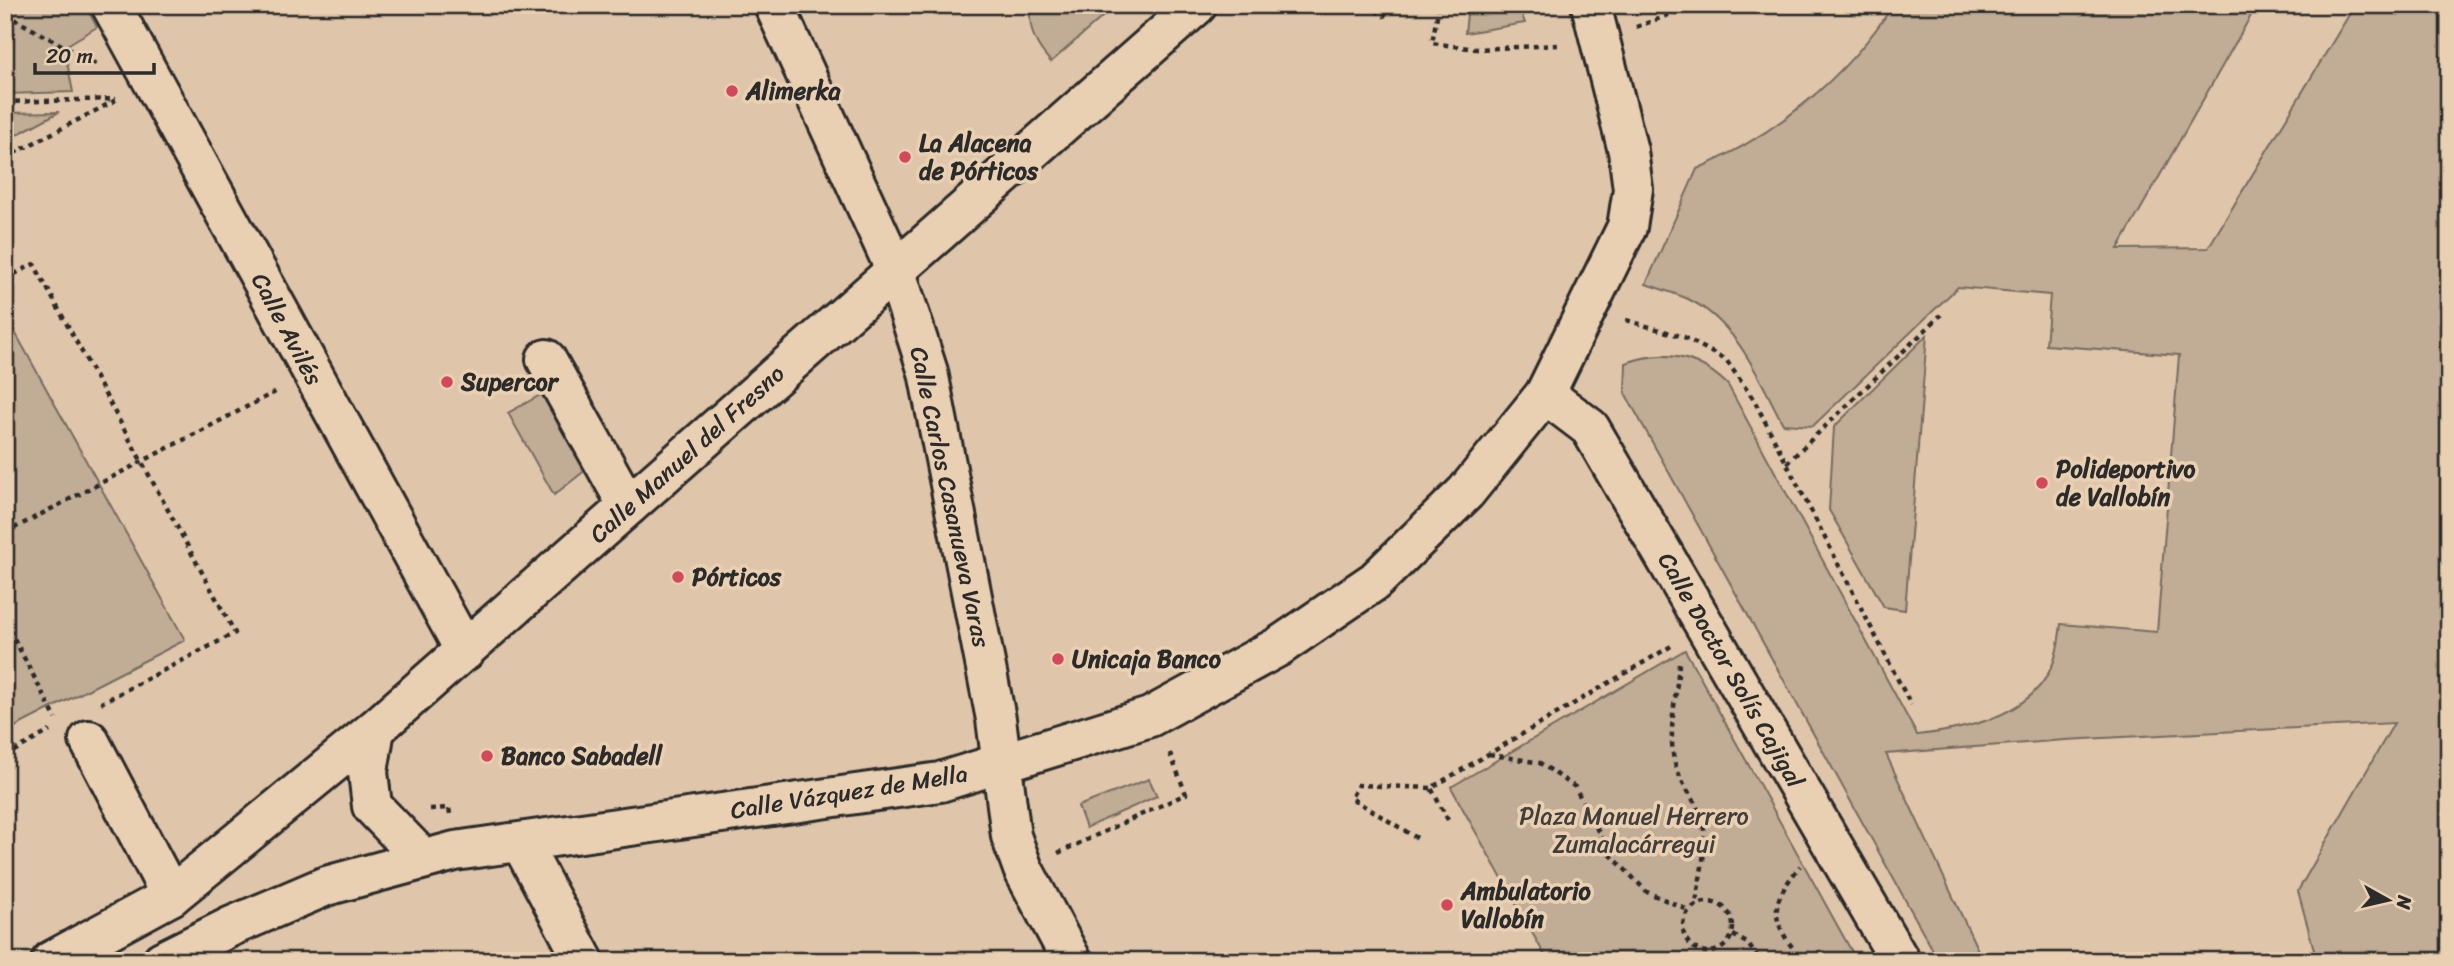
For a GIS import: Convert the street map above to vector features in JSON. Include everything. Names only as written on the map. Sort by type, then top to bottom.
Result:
[{"type":"street","name":"Calle Avilés","points":[[111,5],[464,651]]},
{"type":"street","name":"Calle Carlos Casanueva Varas","points":[[774,5],[895,269],[928,372],[1002,765],[1011,836],[1023,869],[1072,961]]},
{"type":"street","name":"Calle Manuel del Fresno","points":[[172,896],[375,729],[1197,5]]},
{"type":"street","name":"Calle Vázquez de Mella","points":[[162,961],[232,926],[326,886],[439,855],[940,782],[1002,765],[1155,714],[1278,647],[1375,581],[1466,492],[1545,394],[1588,310],[1627,227],[1633,189],[1628,151],[1596,23]]},
{"type":"street","points":[[547,359],[628,506]]},
{"type":"street","name":"Calle Doctor Solís Cajigal","points":[[1545,394],[1590,428],[1900,961]]},
{"type":"street","points":[[51,961],[172,896],[90,724]]},
{"type":"street","points":[[375,729],[368,772],[372,806],[439,855]]},
{"type":"street","points":[[521,843],[584,961]]},
{"type":"path","points":[[1367,5],[1384,16],[1389,5]]},
{"type":"path","points":[[1438,5],[1432,43],[1476,49],[1520,48],[1596,23],[1696,5]]},
{"type":"path","points":[[5,14],[103,67]]},
{"type":"path","points":[[5,102],[162,98]]},
{"type":"path","points":[[5,158],[117,99]]},
{"type":"path","points":[[5,279],[34,264],[235,633],[90,724]]},
{"type":"path","points":[[1588,310],[1684,337],[1726,360],[1754,400],[1911,705]]},
{"type":"path","points":[[1787,463],[1941,315]]},
{"type":"path","points":[[5,533],[311,374]]},
{"type":"path","points":[[5,621],[60,726],[5,756]]},
{"type":"path","points":[[1417,838],[1351,799],[1357,785],[1431,788],[1680,641],[1672,743],[1682,783],[1703,822],[1704,843],[1696,904]]},
{"type":"path","points":[[1023,869],[1186,794],[1155,714]]},
{"type":"path","points":[[1488,754],[1540,764],[1575,787],[1610,855],[1647,892],[1688,910]]},
{"type":"path","points":[[1431,788],[1448,820]]},
{"type":"path","points":[[424,809],[449,808],[439,855]]},
{"type":"path","points":[[1792,947],[1777,927],[1778,900],[1802,864],[1831,841]]},
{"type":"path","points":[[1716,902],[1732,915],[1733,935],[1720,951],[1700,953],[1686,943],[1682,927],[1688,910],[1696,904],[1716,902]]},
{"type":"path","points":[[1733,935],[1747,943],[1761,961]]},
{"type":"path","points":[[1699,961],[1700,953]]},
{"type":"green space","points":[[5,5],[85,5],[97,27],[64,47],[73,92],[5,94]]},
{"type":"green space","points":[[1036,5],[1116,5],[1051,62],[1038,45],[1033,32],[1030,10]]},
{"type":"green space","points":[[1468,5],[1518,5],[1525,23],[1465,33]]},
{"type":"green space","points":[[1893,5],[2257,5],[2118,249],[2208,248],[2355,5],[2449,5],[2449,961],[2317,961],[2298,891],[2394,723],[2065,740],[1886,754],[1983,961],[1939,961],[1625,393],[1626,363],[1654,356],[1693,362],[1705,367],[1728,385],[1917,735],[1975,724],[2013,708],[2029,697],[2052,666],[2061,624],[2157,632],[2179,355],[2046,345],[2050,295],[1958,287],[1813,426],[1783,424],[1745,353],[1720,322],[1688,299],[1646,284],[1697,169],[1754,140],[1807,102],[1854,56]]},
{"type":"green space","points":[[59,112],[5,141],[5,113]]},
{"type":"green space","points":[[5,314],[185,640],[5,732]]},
{"type":"green space","points":[[1927,335],[1905,610],[1884,607],[1829,510],[1834,427]]},
{"type":"green space","points":[[544,393],[587,469],[554,495],[508,413]]},
{"type":"green space","name":"Plaza Manuel Herrero Zumalacárregui","points":[[1685,650],[1857,961],[1548,961],[1464,811],[1451,787]]},
{"type":"green space","points":[[1149,779],[1157,796],[1086,828],[1078,806]]},
{"type":"place","name":"Alimerka","points":[[732,91]]},
{"type":"place","name":"La Alacena de Pórticos","points":[[905,157]]},
{"type":"place","name":"Supercor","points":[[447,382]]},
{"type":"place","name":"Polideportivo de Vallobín","points":[[2042,483]]},
{"type":"place","name":"Pórticos","points":[[678,577]]},
{"type":"place","name":"Unicaja Banco","points":[[1058,659]]},
{"type":"place","name":"Banco Sabadell","points":[[487,756]]},
{"type":"place","name":"Ambulatorio Vallobín","points":[[1447,905]]}]
